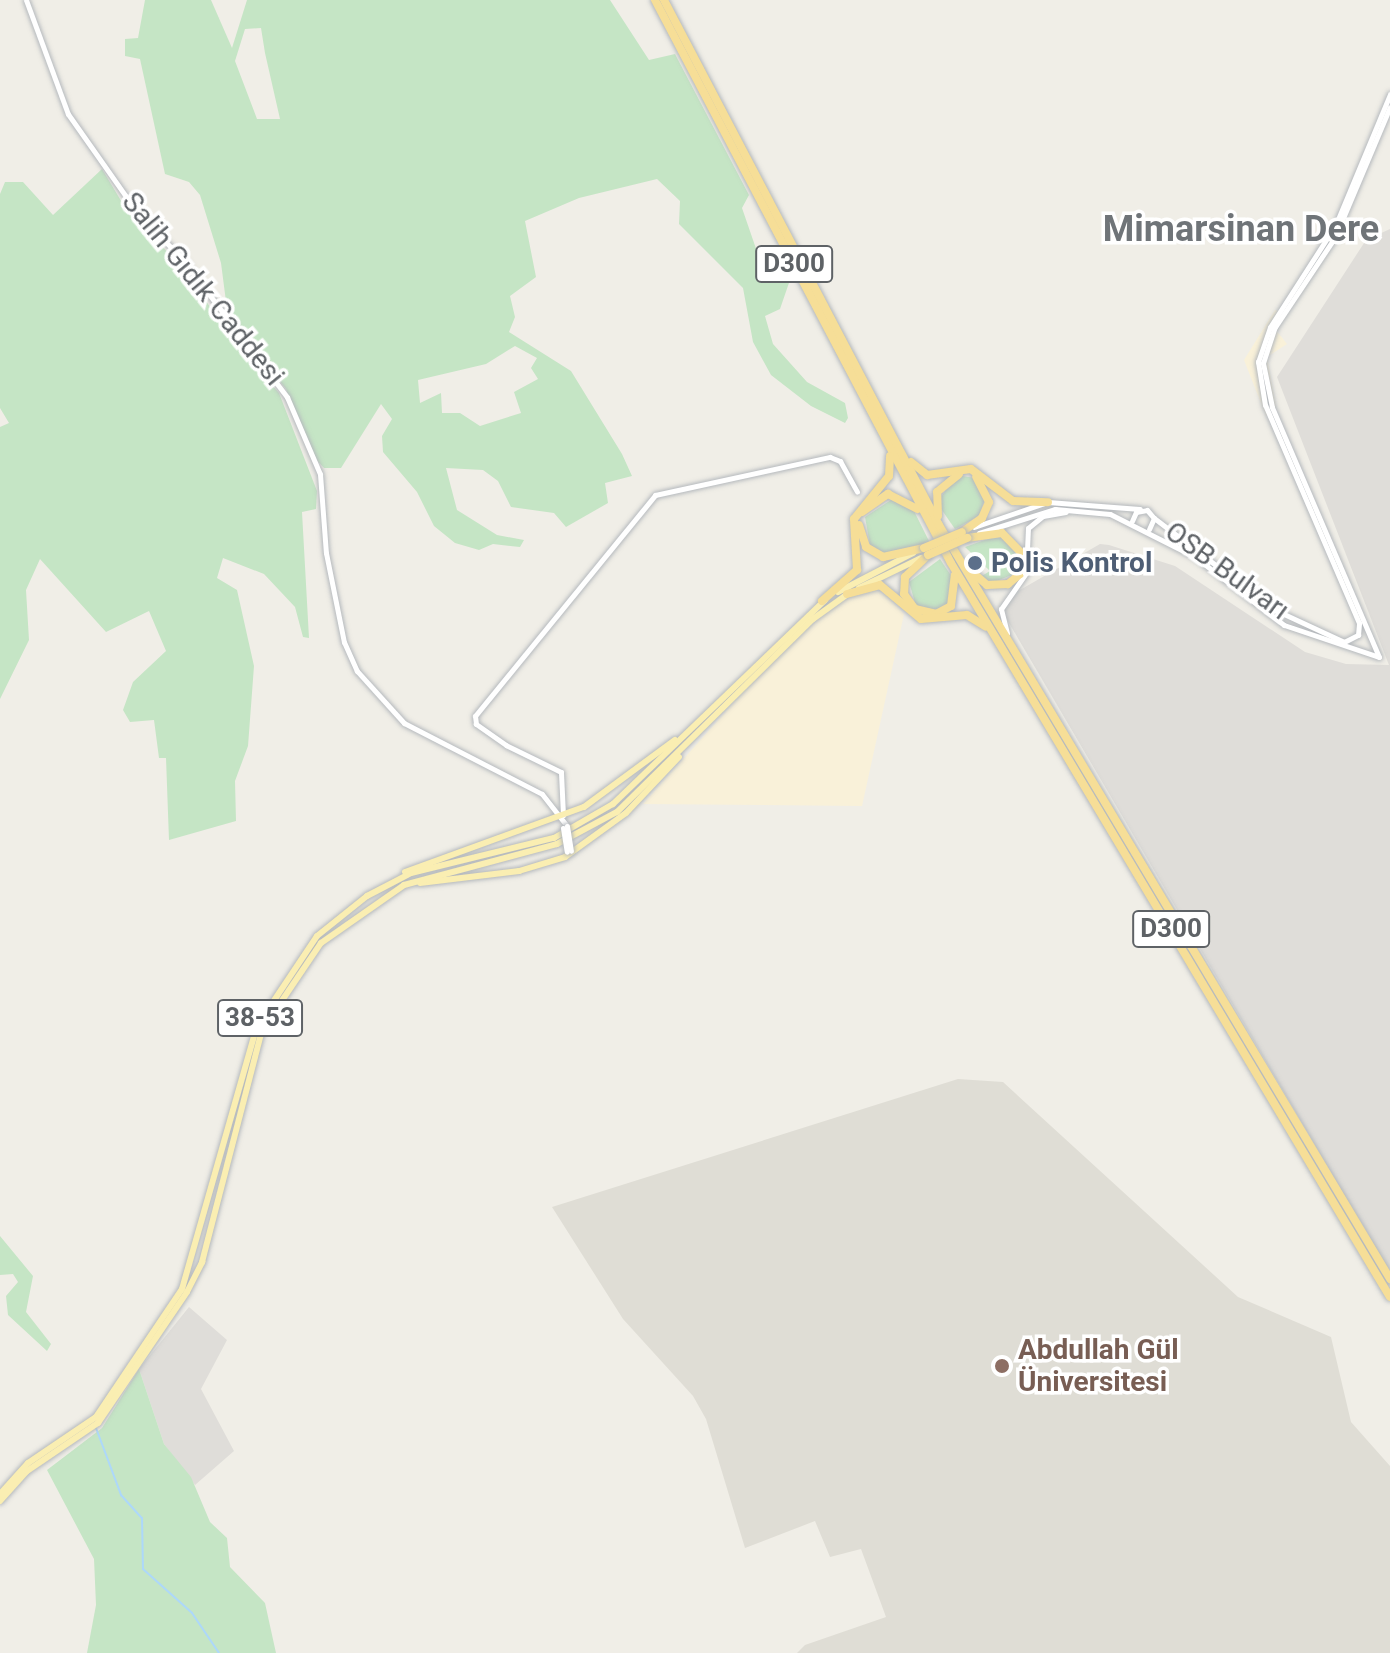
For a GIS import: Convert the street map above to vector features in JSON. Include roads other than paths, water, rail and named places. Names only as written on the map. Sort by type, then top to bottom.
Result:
[{"type":"highway","name":"D300","points":[[655,0],[870,411],[954,561],[1390,1279]]},
{"type":"highway","name":"D300","points":[[664,0],[894,437],[936,527]]},
{"type":"highway","points":[[822,601],[854,575],[856,511],[892,471],[870,411]]},
{"type":"highway","points":[[894,437],[921,473],[971,469],[1013,501],[1048,502]]},
{"type":"highway","points":[[936,527],[935,500],[941,484],[969,474],[986,487],[989,502],[982,518],[964,535]]},
{"type":"highway","points":[[936,527],[912,502],[895,495],[873,500],[861,514],[859,531],[873,553],[893,558],[926,552],[964,535],[994,532],[1010,536],[1021,548],[1022,569],[1008,584],[993,586],[954,561]]},
{"type":"highway","points":[[926,552],[910,569],[903,585],[906,600],[922,613],[944,611],[955,599],[954,561]]},
{"type":"highway","points":[[847,594],[880,585],[921,619],[975,617],[1007,648]]},
{"type":"highway","name":"D300","points":[[1007,648],[1390,1297]]},
{"type":"main road","name":"38-53","points":[[141,1354],[193,1262],[240,1074],[273,994],[317,936],[386,886],[447,861],[577,828],[613,804],[822,601],[926,552]]},
{"type":"main road","name":"38-53","points":[[0,1494],[30,1465],[94,1427],[202,1262],[247,1075],[279,996],[321,943],[404,885],[577,835],[617,812],[847,594],[926,552]]},
{"type":"main road","points":[[386,886],[427,861],[563,816],[615,788],[687,732]]},
{"type":"main road","points":[[404,885],[519,871],[570,852],[633,806],[694,737]]},
{"type":"main road","name":"38-53","points":[[0,1501],[30,1465]]},
{"type":"street","name":"Salih Gıdık Caddesi","points":[[26,0],[68,114],[141,218],[180,256],[290,402],[320,474],[326,553],[344,642],[357,671],[408,726],[542,794],[563,816]]},
{"type":"street","name":"OSB Bulvarı","points":[[1132,521],[1140,509],[1273,609],[1344,642],[1358,635],[1359,623],[1265,405],[1258,362],[1270,327],[1336,224],[1390,94]]},
{"type":"street","name":"OSB Bulvarı","points":[[1075,510],[1132,521],[1138,529],[1149,529],[1284,625],[1379,657],[1272,407],[1263,363],[1275,327],[1335,237],[1390,107]]},
{"type":"street","points":[[570,852],[563,816],[561,772],[506,745],[476,724],[475,716],[655,495],[828,457],[840,461],[857,492]]},
{"type":"street","points":[[964,535],[1048,502],[1140,509]]},
{"type":"street","points":[[964,535],[1026,515],[1075,510]]},
{"type":"street","points":[[1007,648],[1001,609],[1026,573],[1028,528],[1043,516],[1075,510]]},
{"type":"street","name":"OSB Bulvarı","points":[[1149,529],[1154,518]]},
{"type":"waterway","points":[[96,1428],[121,1495],[142,1518],[143,1569],[192,1613],[219,1653]]},
{"type":"place","name":"Polis Kontrol","points":[[975,563]]},
{"type":"place","name":"Abdullah Gül Üniversitesi","points":[[1002,1366]]},
{"type":"district","name":"Mimarsinan Dere","points":[[1241,230]]}]
